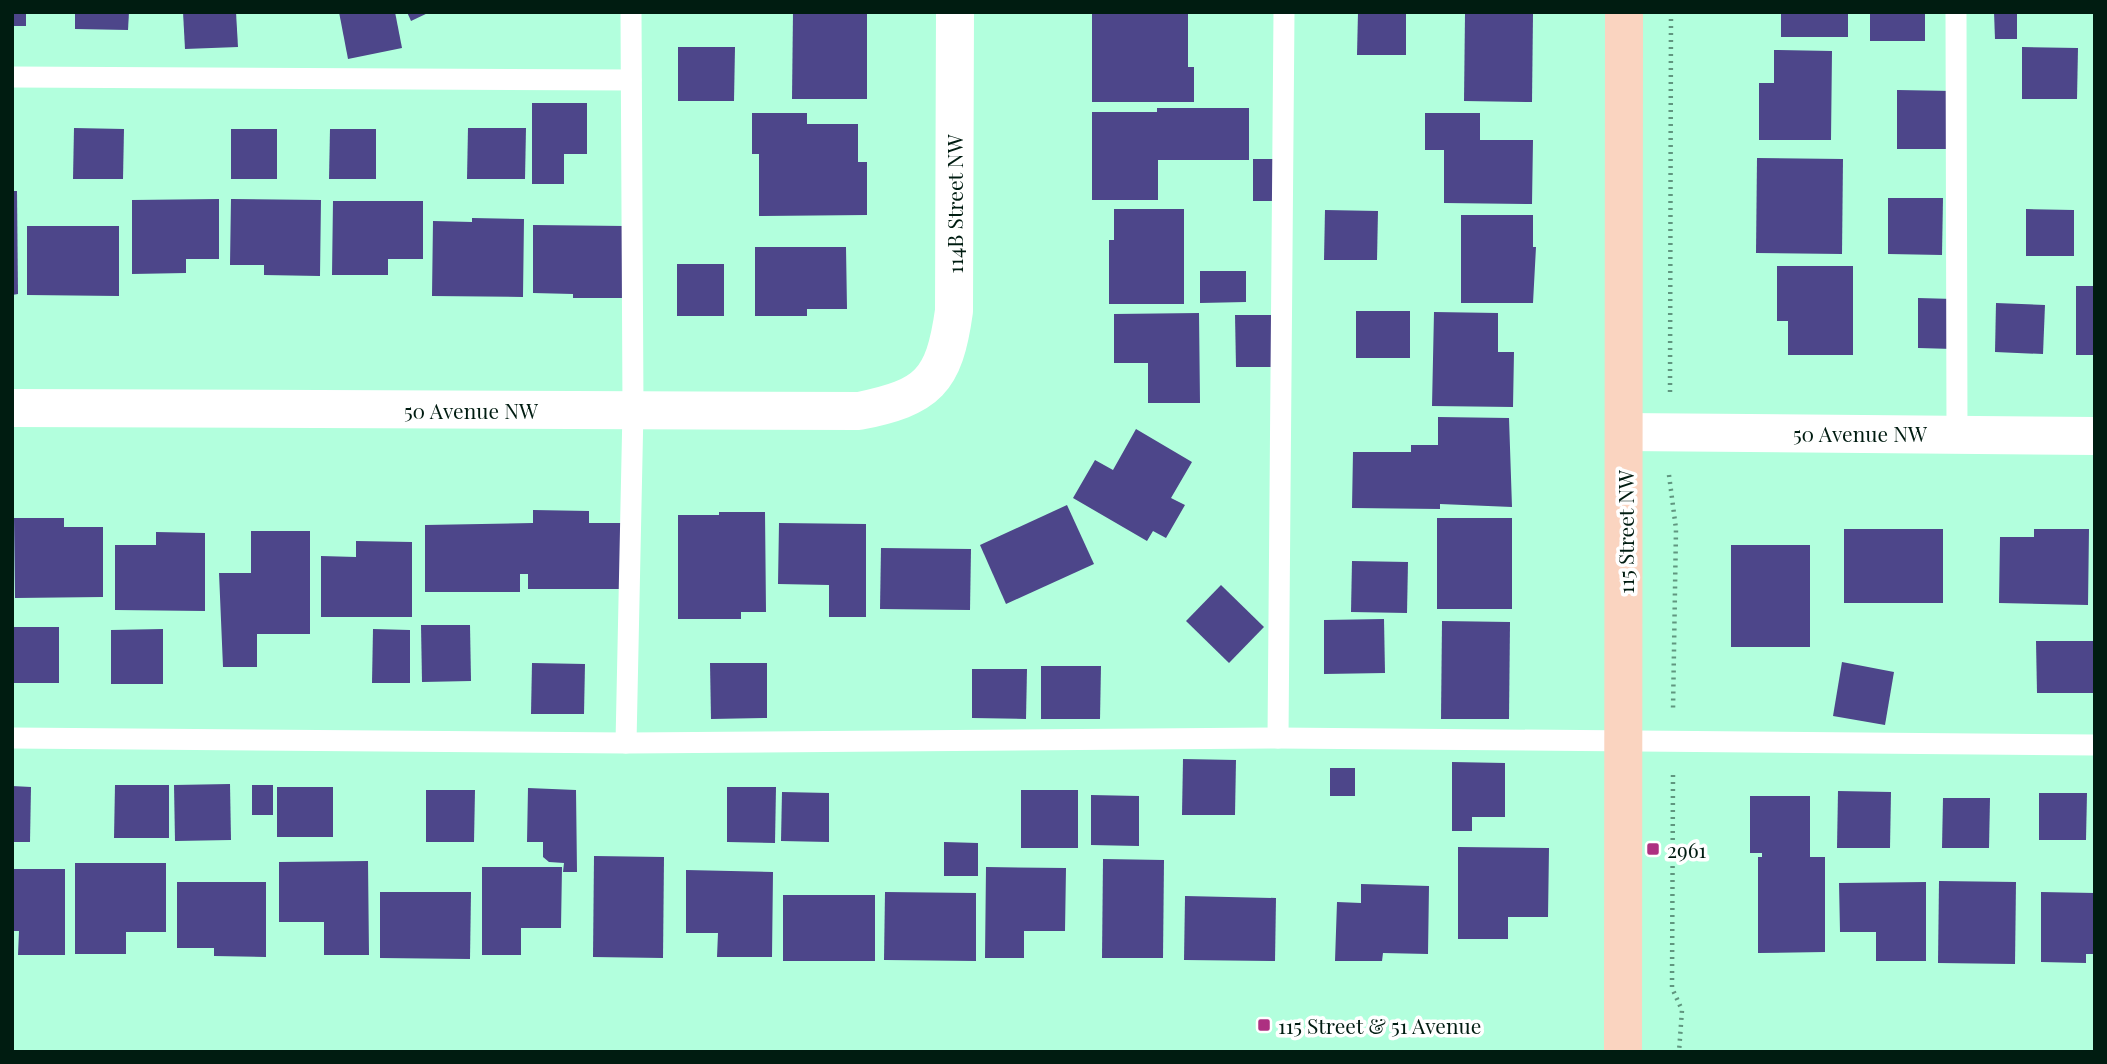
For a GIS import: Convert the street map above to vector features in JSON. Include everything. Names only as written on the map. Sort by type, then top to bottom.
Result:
[{"type":"street","name":"114B Street NW","points":[[925,388],[940,367],[949,346],[954,311],[955,12]]},
{"type":"street","name":"115 Street NW","points":[[1623,1052],[1626,741],[1624,12]]},
{"type":"street","name":"50 Avenue NW","points":[[12,408],[859,411],[909,399],[925,388]]},
{"type":"street","name":"50 Avenue NW","points":[[1624,432],[2095,436]]},
{"type":"lane","points":[[626,743],[633,410],[631,12]]},
{"type":"lane","points":[[1278,738],[1284,12]]},
{"type":"lane","points":[[1956,12],[1957,434]]},
{"type":"lane","points":[[12,77],[631,80]]},
{"type":"lane","points":[[12,738],[626,743],[1278,738],[2095,745]]},
{"type":"path","points":[[1670,389],[1671,12]]},
{"type":"path","points":[[1679,1052],[1682,1010]]},
{"type":"building","points":[[12,12],[26,12],[26,26],[12,26]]},
{"type":"building","points":[[75,12],[129,12],[128,30],[75,29]]},
{"type":"building","points":[[183,12],[236,12],[238,47],[185,49]]},
{"type":"building","points":[[339,12],[395,12],[402,48],[348,59]]},
{"type":"building","points":[[407,12],[430,12],[411,21]]},
{"type":"building","points":[[793,12],[867,12],[867,99],[792,99]]},
{"type":"building","points":[[1092,12],[1188,12],[1188,67],[1194,67],[1194,102],[1092,102]]},
{"type":"building","points":[[1358,12],[1406,12],[1406,55],[1357,55]]},
{"type":"building","points":[[1781,12],[1848,12],[1848,37],[1781,37]]},
{"type":"building","points":[[1870,12],[1925,12],[1925,41],[1870,41]]},
{"type":"building","points":[[1994,12],[2017,12],[2017,39],[1995,39]]},
{"type":"building","points":[[1465,14],[1533,14],[1532,102],[1464,101]]},
{"type":"building","points":[[678,47],[735,47],[734,101],[678,101]]},
{"type":"building","points":[[2022,47],[2078,48],[2077,99],[2022,99]]},
{"type":"building","points":[[1774,50],[1832,51],[1831,140],[1759,140],[1759,83],[1774,83]]},
{"type":"building","points":[[1897,90],[1953,91],[1953,149],[1897,149]]},
{"type":"building","points":[[532,103],[587,103],[587,154],[564,154],[564,184],[532,184]]},
{"type":"building","points":[[1157,108],[1249,108],[1249,160],[1158,160],[1158,200],[1092,200],[1092,112],[1157,112]]},
{"type":"building","points":[[752,113],[807,113],[807,124],[858,124],[858,162],[867,162],[867,215],[759,216],[759,154],[752,154]]},
{"type":"building","points":[[1425,113],[1480,113],[1480,140],[1533,140],[1532,204],[1444,203],[1444,150],[1425,150]]},
{"type":"building","points":[[74,128],[124,129],[123,179],[73,179]]},
{"type":"building","points":[[468,128],[526,128],[525,179],[467,179]]},
{"type":"building","points":[[231,129],[277,129],[277,179],[231,179]]},
{"type":"building","points":[[330,129],[376,129],[376,179],[329,179]]},
{"type":"building","points":[[1757,158],[1843,159],[1842,254],[1756,253]]},
{"type":"building","points":[[1253,159],[1277,159],[1277,201],[1253,201]]},
{"type":"building","points":[[12,191],[17,191],[18,294],[12,295]]},
{"type":"building","points":[[1888,198],[1943,198],[1942,255],[1888,254]]},
{"type":"building","points":[[219,199],[219,259],[186,259],[186,273],[132,274],[132,200]]},
{"type":"building","points":[[231,199],[321,200],[320,276],[264,275],[264,265],[230,265]]},
{"type":"building","points":[[333,201],[423,201],[423,259],[388,259],[388,275],[332,275]]},
{"type":"building","points":[[1114,209],[1184,209],[1184,304],[1109,304],[1109,240],[1114,240]]},
{"type":"building","points":[[2026,209],[2074,210],[2074,256],[2026,256]]},
{"type":"building","points":[[1325,210],[1378,211],[1377,260],[1324,260]]},
{"type":"building","points":[[1461,215],[1533,215],[1533,247],[1536,247],[1533,303],[1461,303]]},
{"type":"building","points":[[472,218],[524,219],[523,297],[432,296],[433,221],[472,222]]},
{"type":"building","points":[[533,225],[625,226],[624,298],[573,298],[573,294],[533,293]]},
{"type":"building","points":[[27,226],[119,226],[119,296],[27,295]]},
{"type":"building","points":[[755,247],[846,247],[847,309],[807,309],[807,316],[755,316]]},
{"type":"building","points":[[677,264],[724,264],[724,316],[677,316]]},
{"type":"building","points":[[1777,266],[1853,266],[1853,355],[1788,355],[1788,321],[1777,321]]},
{"type":"building","points":[[1200,271],[1246,271],[1246,302],[1200,303]]},
{"type":"building","points":[[2076,286],[2095,286],[2095,355],[2076,355]]},
{"type":"building","points":[[1918,298],[1954,299],[1953,349],[1918,348]]},
{"type":"building","points":[[1996,303],[2045,305],[2043,354],[1995,352]]},
{"type":"building","points":[[1356,311],[1410,311],[1410,358],[1356,358]]},
{"type":"building","points":[[1434,312],[1498,313],[1498,352],[1514,352],[1513,407],[1432,406]]},
{"type":"building","points":[[1199,313],[1200,403],[1148,403],[1148,363],[1114,363],[1114,314]]},
{"type":"building","points":[[1235,315],[1280,315],[1281,367],[1236,367]]},
{"type":"building","points":[[1438,417],[1509,418],[1512,507],[1440,504],[1440,509],[1352,508],[1353,452],[1411,452],[1411,445],[1438,445]]},
{"type":"building","points":[[1136,429],[1192,462],[1171,498],[1185,505],[1166,538],[1153,531],[1147,541],[1073,498],[1095,460],[1113,470]]},
{"type":"building","points":[[1067,505],[1094,564],[1006,604],[980,545]]},
{"type":"building","points":[[533,510],[589,511],[589,523],[624,523],[624,589],[528,589],[528,574],[520,574],[520,592],[425,592],[425,525],[533,523]]},
{"type":"building","points":[[719,512],[765,512],[766,612],[741,612],[741,619],[678,619],[678,515],[719,515]]},
{"type":"building","points":[[14,518],[64,518],[64,527],[103,527],[103,597],[15,598]]},
{"type":"building","points":[[1437,518],[1512,518],[1512,609],[1437,609]]},
{"type":"building","points":[[779,523],[866,524],[866,617],[829,617],[829,585],[778,584]]},
{"type":"building","points":[[1844,529],[1943,529],[1943,603],[1844,603]]},
{"type":"building","points":[[2034,529],[2089,529],[2088,605],[1999,603],[2000,537],[2034,537]]},
{"type":"building","points":[[251,531],[310,531],[310,634],[257,634],[257,667],[223,667],[219,573],[251,573]]},
{"type":"building","points":[[156,532],[205,533],[205,611],[115,610],[115,545],[156,545]]},
{"type":"building","points":[[356,541],[412,542],[412,617],[321,617],[321,556],[356,557]]},
{"type":"building","points":[[1731,545],[1810,545],[1810,647],[1731,647]]},
{"type":"building","points":[[881,548],[971,549],[970,610],[880,609]]},
{"type":"building","points":[[1352,561],[1408,562],[1407,613],[1351,612]]},
{"type":"building","points":[[1221,585],[1264,627],[1229,663],[1186,621]]},
{"type":"building","points":[[1384,619],[1385,673],[1324,674],[1324,620]]},
{"type":"building","points":[[1442,621],[1510,622],[1509,719],[1441,719]]},
{"type":"building","points":[[421,625],[470,625],[471,681],[422,682]]},
{"type":"building","points":[[13,627],[59,627],[59,683],[12,683]]},
{"type":"building","points":[[163,629],[163,684],[111,684],[111,630]]},
{"type":"building","points":[[373,629],[410,630],[410,683],[372,683]]},
{"type":"building","points":[[2036,641],[2093,641],[2093,693],[2037,693]]},
{"type":"building","points":[[1842,662],[1894,672],[1885,725],[1833,716]]},
{"type":"building","points":[[532,663],[585,664],[584,714],[531,714]]},
{"type":"building","points":[[710,663],[767,663],[767,718],[711,719]]},
{"type":"building","points":[[1041,666],[1101,666],[1100,719],[1041,719]]},
{"type":"building","points":[[972,669],[1027,669],[1026,719],[972,718]]},
{"type":"building","points":[[1183,759],[1236,760],[1235,815],[1182,815]]},
{"type":"building","points":[[1452,762],[1505,763],[1505,817],[1472,817],[1472,831],[1452,831]]},
{"type":"building","points":[[1330,768],[1355,768],[1355,796],[1330,796]]},
{"type":"building","points":[[230,784],[231,840],[175,841],[174,785]]},
{"type":"building","points":[[115,785],[169,785],[169,838],[114,838]]},
{"type":"building","points":[[252,785],[273,785],[273,815],[252,815]]},
{"type":"building","points":[[12,786],[31,787],[30,842],[12,842]]},
{"type":"building","points":[[277,787],[333,787],[333,837],[277,837]]},
{"type":"building","points":[[727,787],[776,787],[775,843],[727,842]]},
{"type":"building","points":[[528,788],[576,790],[577,872],[563,872],[564,863],[549,862],[543,857],[543,842],[527,842]]},
{"type":"building","points":[[426,790],[475,790],[474,842],[426,842]]},
{"type":"building","points":[[1021,790],[1078,790],[1078,848],[1021,848]]},
{"type":"building","points":[[1838,791],[1891,792],[1890,848],[1837,848]]},
{"type":"building","points":[[782,792],[829,793],[829,842],[781,841]]},
{"type":"building","points":[[2039,793],[2087,793],[2086,840],[2039,840]]},
{"type":"building","points":[[1091,795],[1139,796],[1139,846],[1091,845]]},
{"type":"building","points":[[1750,796],[1810,796],[1810,857],[1825,857],[1825,952],[1758,953],[1758,857],[1762,857],[1762,853],[1750,853]]},
{"type":"building","points":[[1943,798],[1990,798],[1989,848],[1942,848]]},
{"type":"building","points":[[944,842],[978,843],[978,876],[944,876]]},
{"type":"building","points":[[1458,847],[1549,848],[1548,917],[1508,917],[1508,939],[1458,939]]},
{"type":"building","points":[[594,856],[664,857],[663,958],[593,957]]},
{"type":"building","points":[[1103,859],[1164,860],[1163,958],[1102,958]]},
{"type":"building","points":[[368,861],[369,955],[324,955],[324,922],[279,922],[279,862]]},
{"type":"building","points":[[75,863],[166,863],[166,932],[126,932],[126,954],[75,954]]},
{"type":"building","points":[[482,867],[562,867],[561,928],[521,928],[521,955],[482,955]]},
{"type":"building","points":[[986,867],[1066,868],[1065,931],[1024,931],[1024,958],[985,958]]},
{"type":"building","points":[[12,869],[65,869],[65,955],[18,955],[19,931],[12,931]]},
{"type":"building","points":[[686,870],[773,872],[772,957],[717,957],[718,933],[686,933]]},
{"type":"building","points":[[1939,881],[2016,882],[2015,964],[1938,963]]},
{"type":"building","points":[[177,882],[266,882],[266,957],[214,956],[214,948],[177,948]]},
{"type":"building","points":[[1926,882],[1926,961],[1876,961],[1876,932],[1840,932],[1839,883]]},
{"type":"building","points":[[1361,884],[1429,886],[1428,954],[1383,953],[1382,961],[1335,961],[1337,902],[1361,903]]},
{"type":"building","points":[[380,892],[471,892],[470,959],[380,958]]},
{"type":"building","points":[[885,892],[976,893],[976,961],[884,960]]},
{"type":"building","points":[[2041,892],[2095,893],[2095,954],[2086,954],[2086,963],[2041,962]]},
{"type":"building","points":[[783,895],[875,895],[875,961],[783,961]]},
{"type":"building","points":[[1185,896],[1276,898],[1275,961],[1184,960]]},
{"type":"place","name":"2961","points":[[1653,849]]},
{"type":"place","name":"115 Street & 51 Avenue","points":[[1264,1025]]}]
